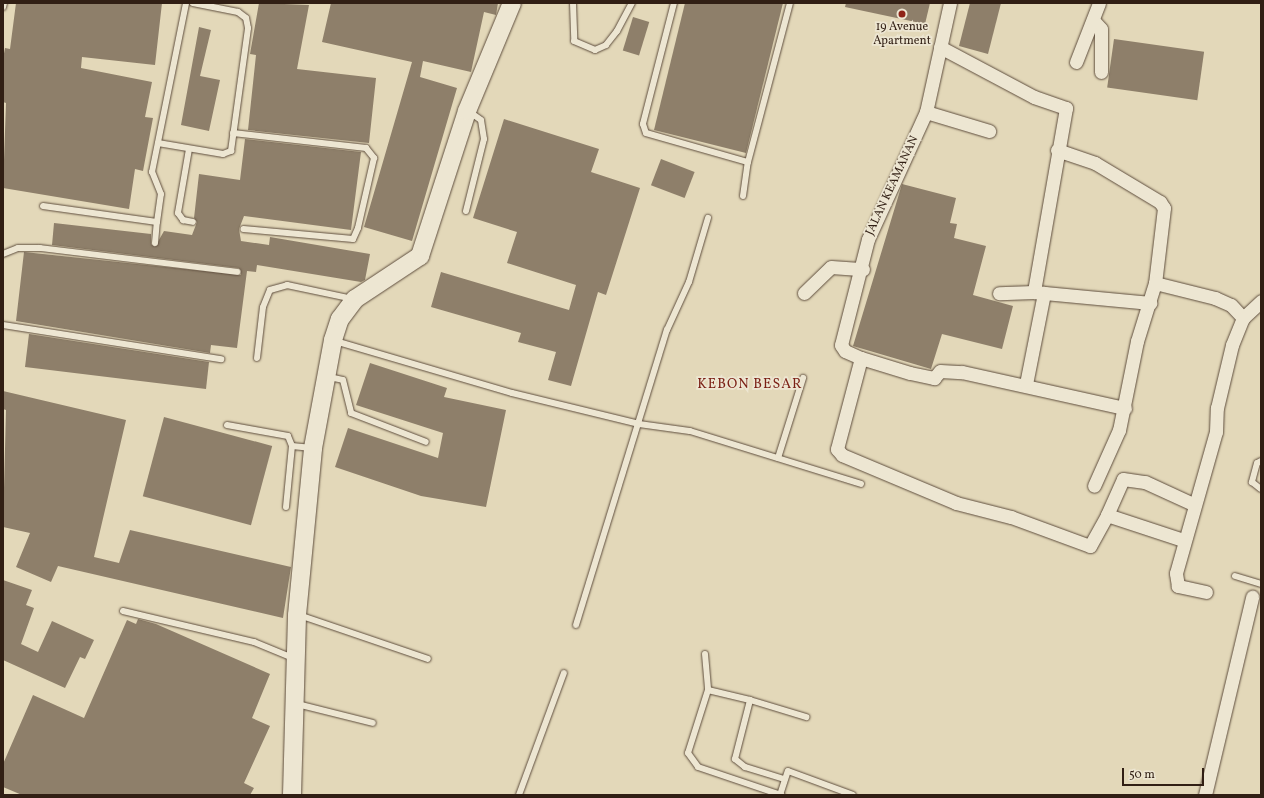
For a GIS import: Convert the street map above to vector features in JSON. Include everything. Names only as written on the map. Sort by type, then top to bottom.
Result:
[{"type":"street","points":[[292,795],[297,615],[313,448],[325,376],[333,340],[340,319],[355,300],[420,256],[467,111],[512,3]]},
{"type":"street","name":"JALAN KEAMANAN","points":[[950,3],[926,112],[868,239],[863,269],[841,345],[845,352],[861,358],[934,378],[937,372],[948,370],[1026,384]]},
{"type":"street","points":[[1076,62],[1099,3]]},
{"type":"street","points":[[1093,20],[1101,30],[1101,72]]},
{"type":"street","points":[[940,47],[1034,97],[1066,108],[1057,150],[1026,384],[1125,408]]},
{"type":"street","points":[[926,112],[989,131]]},
{"type":"street","points":[[1057,150],[1096,163],[1160,202],[1164,208],[1150,304],[1137,342],[1120,430],[1094,486]]},
{"type":"street","points":[[804,293],[831,267],[863,269]]},
{"type":"street","points":[[1154,283],[1215,298],[1231,305],[1243,318]]},
{"type":"street","points":[[999,294],[1039,293],[1150,304]]},
{"type":"street","points":[[1206,592],[1178,586],[1176,573],[1193,504],[1216,432],[1217,408],[1232,345],[1243,318],[1261,301]]},
{"type":"street","points":[[861,358],[837,449],[842,455],[956,503],[1011,517],[1090,546],[1107,515],[1123,479],[1144,482],[1193,504]]},
{"type":"street","points":[[1107,515],[1183,540]]},
{"type":"street","points":[[1205,795],[1252,597]]},
{"type":"lane","points":[[3,7],[4,3]]},
{"type":"lane","points":[[155,243],[161,194],[152,172],[186,3]]},
{"type":"lane","points":[[158,143],[223,154],[231,151],[248,28],[246,18],[238,12],[193,3]]},
{"type":"lane","points":[[573,3],[574,42],[595,50],[606,45],[618,31],[632,3]]},
{"type":"lane","points":[[674,3],[643,124],[646,133],[748,162]]},
{"type":"lane","points":[[743,196],[748,162],[790,3]]},
{"type":"lane","points":[[466,211],[484,139],[481,120],[476,113],[467,111]]},
{"type":"lane","points":[[233,132],[366,148],[374,158],[358,228],[353,238],[243,229]]},
{"type":"lane","points":[[188,149],[178,213],[183,220],[193,222]]},
{"type":"lane","points":[[43,206],[157,222]]},
{"type":"lane","points":[[576,625],[639,424],[708,218]]},
{"type":"lane","points":[[3,254],[18,248],[40,248],[238,272]]},
{"type":"lane","points":[[257,358],[263,307],[270,290],[287,285],[355,300]]},
{"type":"lane","points":[[3,325],[221,359]]},
{"type":"lane","points":[[333,340],[512,393],[639,424],[690,430],[861,484]]},
{"type":"lane","points":[[325,376],[343,380],[351,413],[426,442]]},
{"type":"lane","points":[[778,458],[803,378]]},
{"type":"lane","points":[[227,425],[288,436],[292,446],[286,507]]},
{"type":"lane","points":[[292,446],[313,448]]},
{"type":"lane","points":[[1261,461],[1257,463],[1252,482],[1261,489]]},
{"type":"lane","points":[[1235,576],[1261,584]]},
{"type":"lane","points":[[123,611],[254,642],[296,659]]},
{"type":"lane","points":[[297,615],[428,659]]},
{"type":"lane","points":[[706,654],[708,690],[688,743],[688,753],[692,761],[698,767],[780,795],[784,779],[790,772],[853,795]]},
{"type":"lane","points":[[519,795],[564,673]]},
{"type":"lane","points":[[708,690],[750,700],[806,717]]},
{"type":"lane","points":[[750,700],[735,759],[745,767],[784,779]]},
{"type":"lane","points":[[294,703],[373,723]]},
{"type":"building","points":[[16,3],[162,3],[155,65],[82,57],[81,68],[152,82],[145,117],[153,118],[143,171],[135,169],[129,209],[3,188],[6,103],[3,102],[3,59],[5,48],[10,49]]},
{"type":"building","points":[[259,3],[309,5],[297,69],[376,78],[369,143],[248,130],[256,55],[250,54]]},
{"type":"building","points":[[331,3],[498,3],[496,15],[484,12],[471,72],[423,61],[420,77],[457,88],[412,241],[364,227],[412,62],[322,42]]},
{"type":"building","points":[[685,3],[783,3],[746,153],[654,130]]},
{"type":"building","name":"19 Avenue Apartment","points":[[846,3],[930,3],[925,24],[845,7]]},
{"type":"building","points":[[970,3],[1001,3],[988,54],[959,46]]},
{"type":"building","points":[[633,17],[649,22],[639,55],[623,50]]},
{"type":"building","points":[[199,27],[211,30],[200,76],[220,80],[209,131],[181,125]]},
{"type":"building","points":[[1114,39],[1204,52],[1197,100],[1107,88]]},
{"type":"building","points":[[504,119],[599,149],[591,172],[640,188],[606,295],[598,292],[571,386],[548,380],[556,352],[518,342],[521,333],[431,307],[441,272],[569,310],[576,285],[507,263],[517,232],[473,218]]},
{"type":"building","points":[[245,139],[361,152],[351,230],[244,216],[239,229],[241,241],[269,245],[270,237],[370,254],[365,280],[361,282],[257,265],[256,272],[247,271],[237,348],[211,345],[210,353],[16,321],[24,252],[241,275],[239,268],[52,245],[54,223],[151,234],[151,244],[155,247],[164,231],[192,235],[197,222],[194,218],[199,174],[240,180]]},
{"type":"building","points":[[661,159],[695,172],[685,198],[651,185]]},
{"type":"building","points":[[902,184],[956,198],[950,223],[957,224],[954,238],[986,246],[973,295],[1013,306],[1002,349],[942,334],[931,369],[853,346]]},
{"type":"building","points":[[29,334],[209,362],[206,389],[25,367]]},
{"type":"building","points":[[370,363],[447,388],[444,397],[506,410],[486,507],[421,496],[335,467],[348,428],[438,458],[443,433],[356,405]]},
{"type":"building","points":[[3,391],[126,420],[94,557],[119,563],[130,530],[291,567],[283,618],[58,566],[51,582],[16,567],[30,533],[3,527],[6,410],[3,409]]},
{"type":"building","points":[[164,417],[272,446],[251,525],[143,496]]},
{"type":"building","points":[[3,580],[32,590],[26,605],[34,608],[21,644],[38,652],[52,621],[94,640],[85,659],[80,657],[65,688],[3,660]]},
{"type":"building","points":[[138,619],[156,624],[270,674],[252,718],[270,726],[244,783],[254,788],[250,795],[22,795],[3,787],[3,764],[33,695],[84,718],[127,620],[136,624]]},
{"type":"place","name":"19 Avenue Apartment","points":[[902,14]]},
{"type":"district","name":"KEBON BESAR","points":[[750,385]]}]
